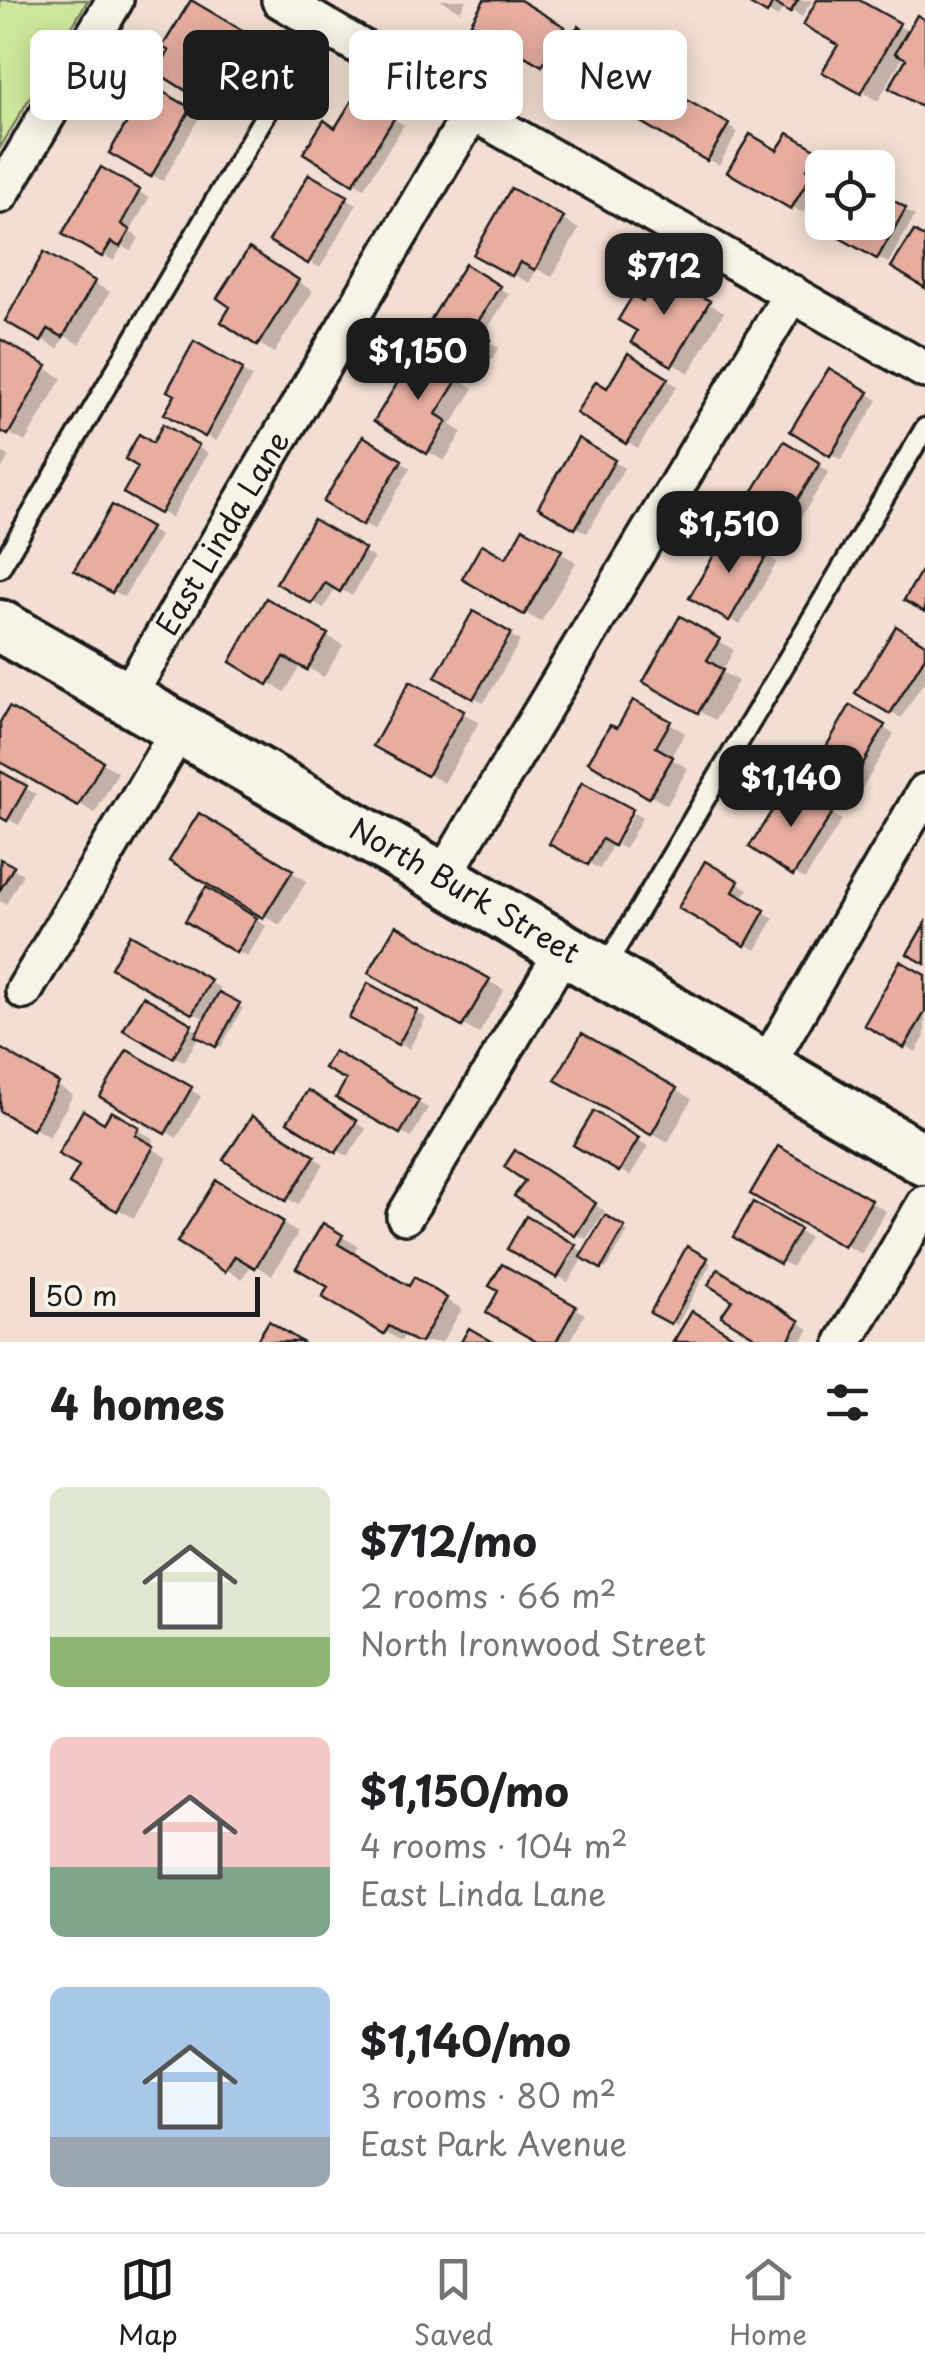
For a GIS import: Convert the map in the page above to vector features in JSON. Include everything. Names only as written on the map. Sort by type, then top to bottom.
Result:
[{"type":"street","points":[[0,195],[115,0]]},
{"type":"street","points":[[280,0],[349,40]]},
{"type":"street","name":"East Linda Lane","points":[[127,697],[467,120]]},
{"type":"street","points":[[486,120],[925,370]]},
{"type":"street","points":[[442,878],[792,293]]},
{"type":"street","name":"North Burk Street","points":[[0,626],[925,1160]]},
{"type":"street","points":[[24,992],[180,727]]},
{"type":"street","points":[[765,1068],[925,792]]},
{"type":"street","points":[[405,1216],[583,961]]},
{"type":"street","points":[[844,1342],[925,1204]]},
{"type":"lane","points":[[0,568],[319,23]]},
{"type":"lane","points":[[583,961],[925,428]]},
{"type":"green space","points":[[0,0],[88,0],[70,30],[30,30],[30,98],[0,148]]},
{"type":"building","points":[[191,0],[242,30],[183,30],[183,89],[163,76],[163,61],[169,51],[163,45]]},
{"type":"building","points":[[484,0],[520,0],[565,27],[543,30],[542,66],[523,55],[523,30],[480,30],[470,24]]},
{"type":"building","points":[[743,0],[798,0],[790,13],[773,2],[767,14]]},
{"type":"building","points":[[817,0],[859,0],[900,23],[861,94],[822,72],[838,45],[803,25]]},
{"type":"building","points":[[917,15],[925,20],[925,109],[889,88],[906,59],[895,53]]},
{"type":"building","points":[[163,92],[183,103],[184,120],[151,177],[109,153],[128,120],[163,120]]},
{"type":"building","points":[[687,100],[729,124],[707,161],[639,121],[687,120]]},
{"type":"building","points":[[349,105],[349,120],[393,120],[353,184],[303,153],[324,120],[335,128]]},
{"type":"building","points":[[788,133],[817,150],[805,150],[805,185],[791,209],[727,172],[750,134],[777,150]]},
{"type":"building","points":[[101,167],[140,190],[121,224],[130,230],[120,247],[111,242],[102,257],[62,234]]},
{"type":"building","points":[[309,174],[348,196],[308,264],[269,241]]},
{"type":"building","points":[[511,188],[564,217],[535,270],[520,262],[512,276],[473,255]]},
{"type":"building","points":[[895,201],[906,208],[895,227]]},
{"type":"building","points":[[914,231],[925,238],[925,288],[891,267]]},
{"type":"building","points":[[844,240],[888,240],[877,259]]},
{"type":"building","points":[[249,248],[299,280],[257,346],[221,322],[230,307],[217,298]]},
{"type":"building","points":[[44,252],[95,281],[63,337],[48,329],[41,342],[5,321]]},
{"type":"building","points":[[465,264],[500,286],[473,330],[490,340],[476,361],[425,329]]},
{"type":"building","points":[[660,272],[710,301],[672,366],[631,342],[637,331],[618,320],[633,295],[643,301]]},
{"type":"building","points":[[0,339],[47,366],[8,435],[0,431]]},
{"type":"building","points":[[194,341],[243,369],[205,437],[164,414],[175,395],[167,391]]},
{"type":"building","points":[[417,351],[459,377],[436,414],[447,421],[427,454],[374,421]]},
{"type":"building","points":[[628,353],[668,378],[626,444],[576,413],[596,381],[607,388]]},
{"type":"building","points":[[829,368],[869,392],[830,456],[790,431]]},
{"type":"building","points":[[163,424],[199,445],[160,514],[123,493],[138,467],[125,459],[139,434],[153,443]]},
{"type":"building","points":[[363,436],[402,460],[362,526],[323,502]]},
{"type":"building","points":[[578,438],[615,460],[575,529],[538,507]]},
{"type":"building","points":[[784,441],[820,463],[775,536],[739,513]]},
{"type":"building","points":[[112,505],[151,528],[112,593],[74,570]]},
{"type":"building","points":[[313,519],[365,549],[340,592],[325,583],[312,604],[276,583]]},
{"type":"building","points":[[523,528],[562,550],[524,615],[462,579],[482,544],[506,558]]},
{"type":"building","points":[[728,531],[768,553],[729,621],[689,598]]},
{"type":"building","points":[[925,564],[925,612],[904,600]]},
{"type":"building","points":[[266,598],[328,634],[307,670],[284,657],[268,685],[230,662]]},
{"type":"building","points":[[473,611],[511,633],[473,699],[435,677]]},
{"type":"building","points":[[680,616],[720,639],[707,660],[723,670],[698,713],[643,682]]},
{"type":"building","points":[[896,626],[925,644],[925,657],[890,714],[855,693]]},
{"type":"building","points":[[410,681],[464,711],[427,776],[373,746]]},
{"type":"building","points":[[633,700],[671,721],[656,747],[673,757],[649,798],[588,762],[610,725],[617,728]]},
{"type":"building","points":[[850,705],[885,725],[845,795],[810,775]]},
{"type":"building","points":[[9,707],[103,761],[78,806],[0,762],[0,722]]},
{"type":"building","points":[[0,771],[27,786],[7,821],[0,817]]},
{"type":"building","points":[[582,782],[633,809],[614,846],[602,839],[588,865],[549,844]]},
{"type":"building","points":[[789,784],[833,812],[793,876],[749,847]]},
{"type":"building","points":[[199,813],[293,870],[263,918],[169,861]]},
{"type":"building","points":[[0,859],[14,866],[0,890]]},
{"type":"building","points":[[705,861],[739,881],[733,892],[765,910],[745,946],[678,908]]},
{"type":"building","points":[[206,887],[257,918],[236,953],[185,921]]},
{"type":"building","points":[[925,923],[925,964],[907,954]]},
{"type":"building","points":[[396,925],[490,979],[462,1027],[368,973]]},
{"type":"building","points":[[130,934],[211,980],[192,1014],[111,968]]},
{"type":"building","points":[[900,961],[925,975],[925,1012],[904,1048],[864,1025]]},
{"type":"building","points":[[368,983],[417,1010],[398,1045],[349,1018]]},
{"type":"building","points":[[219,992],[240,1003],[216,1047],[195,1036]]},
{"type":"building","points":[[143,996],[192,1024],[173,1058],[123,1030]]},
{"type":"building","points":[[582,1033],[677,1088],[651,1135],[555,1080]]},
{"type":"building","points":[[0,1048],[59,1083],[32,1130],[0,1111]]},
{"type":"building","points":[[127,1050],[192,1087],[165,1134],[100,1097]]},
{"type":"building","points":[[334,1051],[419,1100],[400,1134],[336,1098],[346,1080],[324,1068]]},
{"type":"building","points":[[308,1090],[357,1121],[336,1153],[287,1122]]},
{"type":"building","points":[[83,1110],[104,1123],[111,1111],[139,1127],[135,1135],[154,1146],[117,1211],[69,1184],[79,1166],[58,1154]]},
{"type":"building","points":[[594,1111],[639,1138],[619,1172],[573,1145]]},
{"type":"building","points":[[252,1116],[315,1156],[286,1201],[223,1160]]},
{"type":"building","points":[[778,1146],[872,1200],[844,1247],[750,1194]]},
{"type":"building","points":[[515,1150],[596,1203],[575,1236],[514,1196],[525,1181],[504,1167]]},
{"type":"building","points":[[216,1180],[284,1222],[255,1268],[235,1256],[225,1272],[177,1242]]},
{"type":"building","points":[[753,1202],[800,1229],[780,1264],[733,1237]]},
{"type":"building","points":[[605,1215],[625,1227],[601,1269],[580,1257]]},
{"type":"building","points":[[526,1216],[576,1245],[557,1278],[507,1249]]},
{"type":"building","points":[[323,1223],[343,1235],[338,1244],[409,1286],[414,1277],[447,1298],[421,1342],[389,1326],[384,1334],[322,1297],[328,1287],[296,1268]]},
{"type":"building","points":[[687,1246],[708,1258],[671,1324],[650,1313]]},
{"type":"building","points":[[502,1264],[576,1306],[556,1342],[537,1342],[486,1313],[498,1291],[489,1286]]},
{"type":"building","points":[[718,1269],[800,1321],[787,1342],[763,1342],[721,1316],[732,1300],[708,1285]]},
{"type":"building","points":[[692,1311],[741,1341],[673,1342]]},
{"type":"building","points":[[269,1321],[302,1342],[256,1342]]},
{"type":"building","points":[[469,1328],[493,1342],[461,1342]]}]
